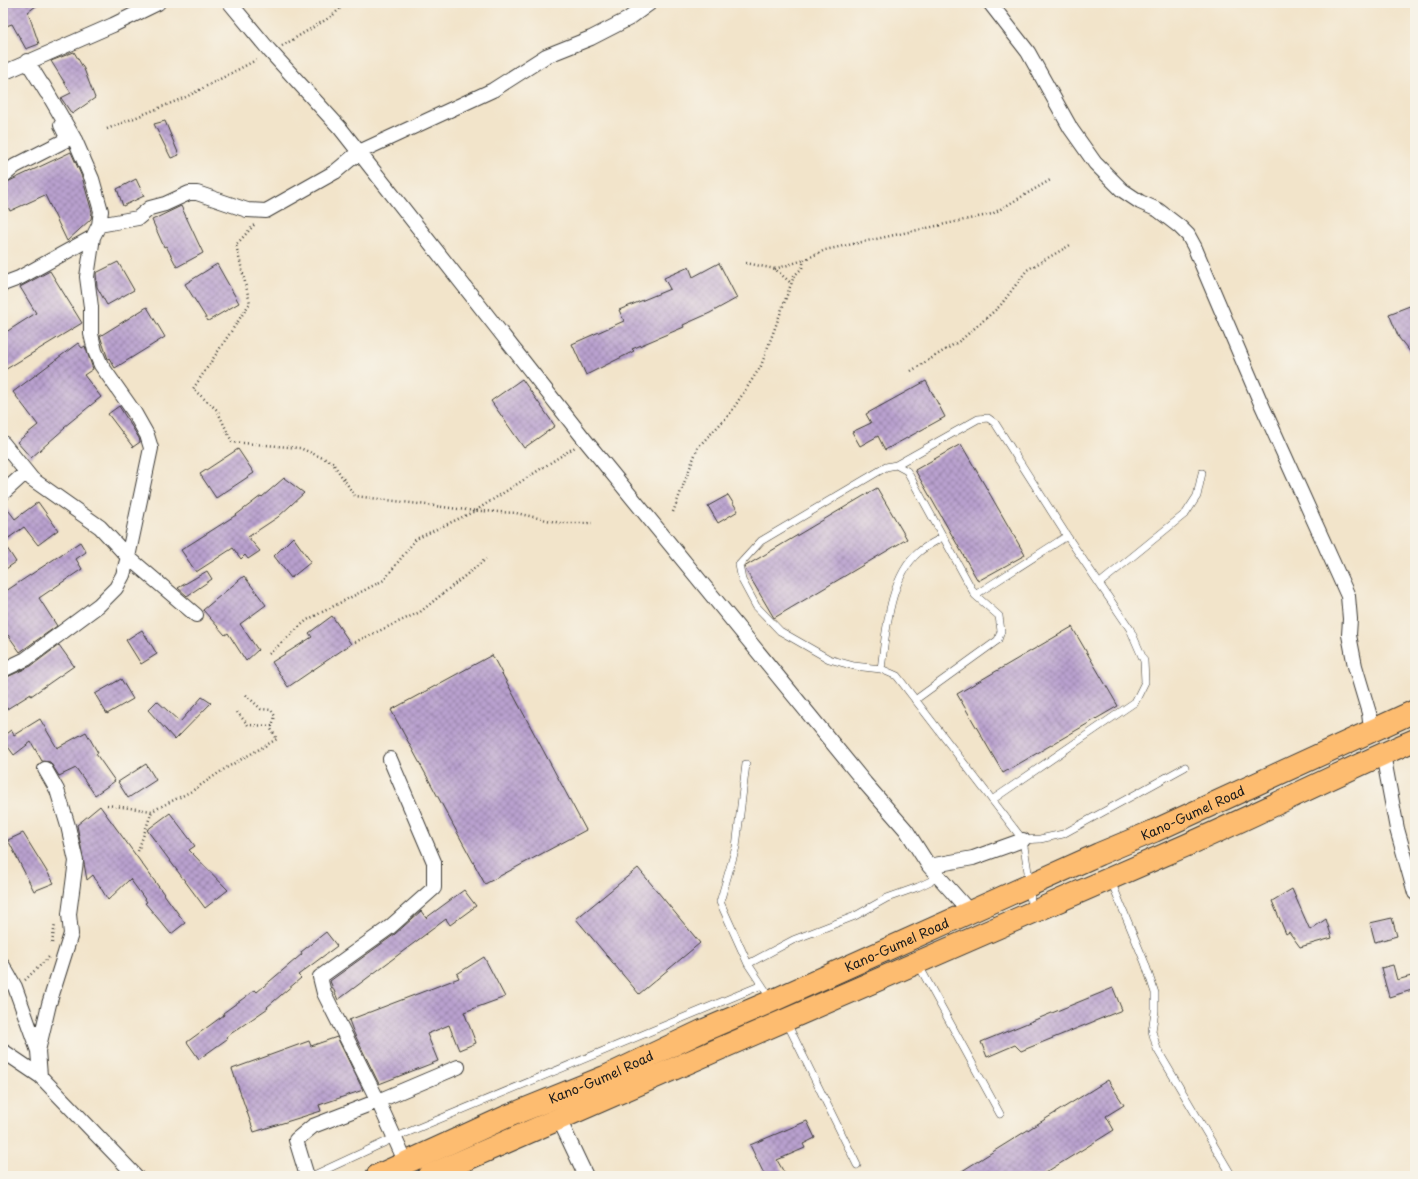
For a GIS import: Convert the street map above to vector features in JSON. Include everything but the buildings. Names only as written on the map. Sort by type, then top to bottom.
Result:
[{"type":"main road","name":"Kano-Gumel Road","points":[[377,1176],[506,1117],[605,1077],[702,1031],[767,993],[970,912],[1030,884],[1154,831],[1415,711]]},
{"type":"main road","name":"Kano-Gumel Road","points":[[428,1176],[785,1019],[918,964],[1109,877],[1165,855],[1415,740]]},
{"type":"street","points":[[3,73],[27,61],[113,25],[158,3]]},
{"type":"street","points":[[230,3],[271,52],[340,128],[585,440],[865,783],[906,830],[929,866],[970,912]]},
{"type":"street","points":[[3,284],[19,278],[96,231],[138,218],[150,208],[165,204],[189,193],[197,194],[246,210],[266,211],[335,172],[359,152],[493,90],[546,56],[591,38],[628,20],[650,3]]},
{"type":"street","points":[[990,3],[1028,52],[1071,128],[1095,163],[1122,190],[1140,202],[1158,210],[1180,227],[1188,235],[1194,246],[1260,401],[1340,575],[1348,596],[1350,610],[1349,635],[1357,672],[1369,713],[1371,730]]},
{"type":"street","points":[[3,670],[26,659],[99,605],[116,588],[123,574],[128,557],[150,448],[147,435],[134,412],[101,365],[95,351],[91,334],[91,307],[87,277],[101,211],[92,179],[75,140],[43,85],[27,61]]},
{"type":"street","points":[[3,176],[15,166],[68,139],[43,85]]},
{"type":"street","points":[[3,179],[75,140]]},
{"type":"street","points":[[3,443],[32,479],[100,527],[128,557],[196,615]]},
{"type":"street","points":[[3,493],[26,472]]},
{"type":"street","points":[[1383,754],[1397,829],[1415,893]]},
{"type":"street","points":[[390,759],[434,862],[434,888],[390,927],[320,977],[324,993],[378,1101],[406,1163]]},
{"type":"street","points":[[38,1051],[49,1004],[71,934],[69,914],[76,861],[68,826],[57,790],[45,769]]},
{"type":"street","points":[[929,866],[973,858],[1023,840]]},
{"type":"street","points":[[3,966],[15,987],[38,1051],[40,1076]]},
{"type":"street","points":[[3,1051],[40,1076],[136,1176]]},
{"type":"street","points":[[307,1176],[296,1140],[313,1126],[378,1101],[458,1067]]},
{"type":"street","points":[[559,1119],[586,1176]]},
{"type":"lane","points":[[992,800],[1135,702],[1145,682],[1144,661],[1130,629],[1067,536],[1005,436],[995,423],[988,418],[978,419],[896,465],[886,467],[761,541],[740,565],[742,580],[756,606],[780,631],[829,659],[854,666],[881,669],[897,676],[915,700],[992,800],[1023,840],[1030,884],[1031,912]]},
{"type":"lane","points":[[896,465],[907,471],[975,595],[999,616],[1001,631],[998,640],[915,700]]},
{"type":"lane","points":[[1100,583],[1186,513],[1197,496],[1202,473]]},
{"type":"lane","points":[[975,595],[1067,536]]},
{"type":"lane","points":[[881,669],[890,606],[902,574],[918,553],[942,537]]},
{"type":"lane","points":[[312,1176],[394,1138],[767,993],[748,964],[720,902],[736,847],[746,764]]},
{"type":"lane","points":[[1023,840],[1040,839],[1063,834],[1185,767]]},
{"type":"lane","points":[[748,964],[793,940],[855,916],[887,898],[939,877]]},
{"type":"lane","points":[[1109,877],[1145,963],[1155,993],[1155,1011],[1152,1031],[1157,1049],[1232,1176]]},
{"type":"lane","points":[[918,964],[1000,1114]]},
{"type":"lane","points":[[785,1019],[857,1165]]},
{"type":"path","points":[[107,129],[186,97],[271,52],[332,16],[346,3]]},
{"type":"path","points":[[746,263],[775,269],[804,260],[825,250],[992,214],[1052,178]]},
{"type":"path","points":[[266,211],[236,245],[250,303],[193,389],[217,410],[232,442],[300,448],[332,462],[355,496],[475,511],[516,513],[560,523],[592,524]]},
{"type":"path","points":[[911,371],[961,340],[1000,306],[1027,270],[1072,244]]},
{"type":"path","points":[[673,512],[698,447],[729,415],[761,366],[794,276],[802,268],[804,260]]},
{"type":"path","points":[[775,269],[792,284]]},
{"type":"path","points":[[269,654],[307,620],[384,580],[416,539],[475,511],[585,440]]},
{"type":"path","points":[[354,642],[420,612],[486,559]]},
{"type":"path","points":[[107,805],[152,811],[192,791],[226,768],[277,739],[271,729],[274,716],[271,710],[261,709],[245,694]]},
{"type":"path","points":[[237,712],[248,725],[272,726]]},
{"type":"path","points":[[138,851],[152,811]]},
{"type":"path","points":[[52,948],[56,919]]},
{"type":"path","points":[[15,987],[31,976],[50,955]]}]
